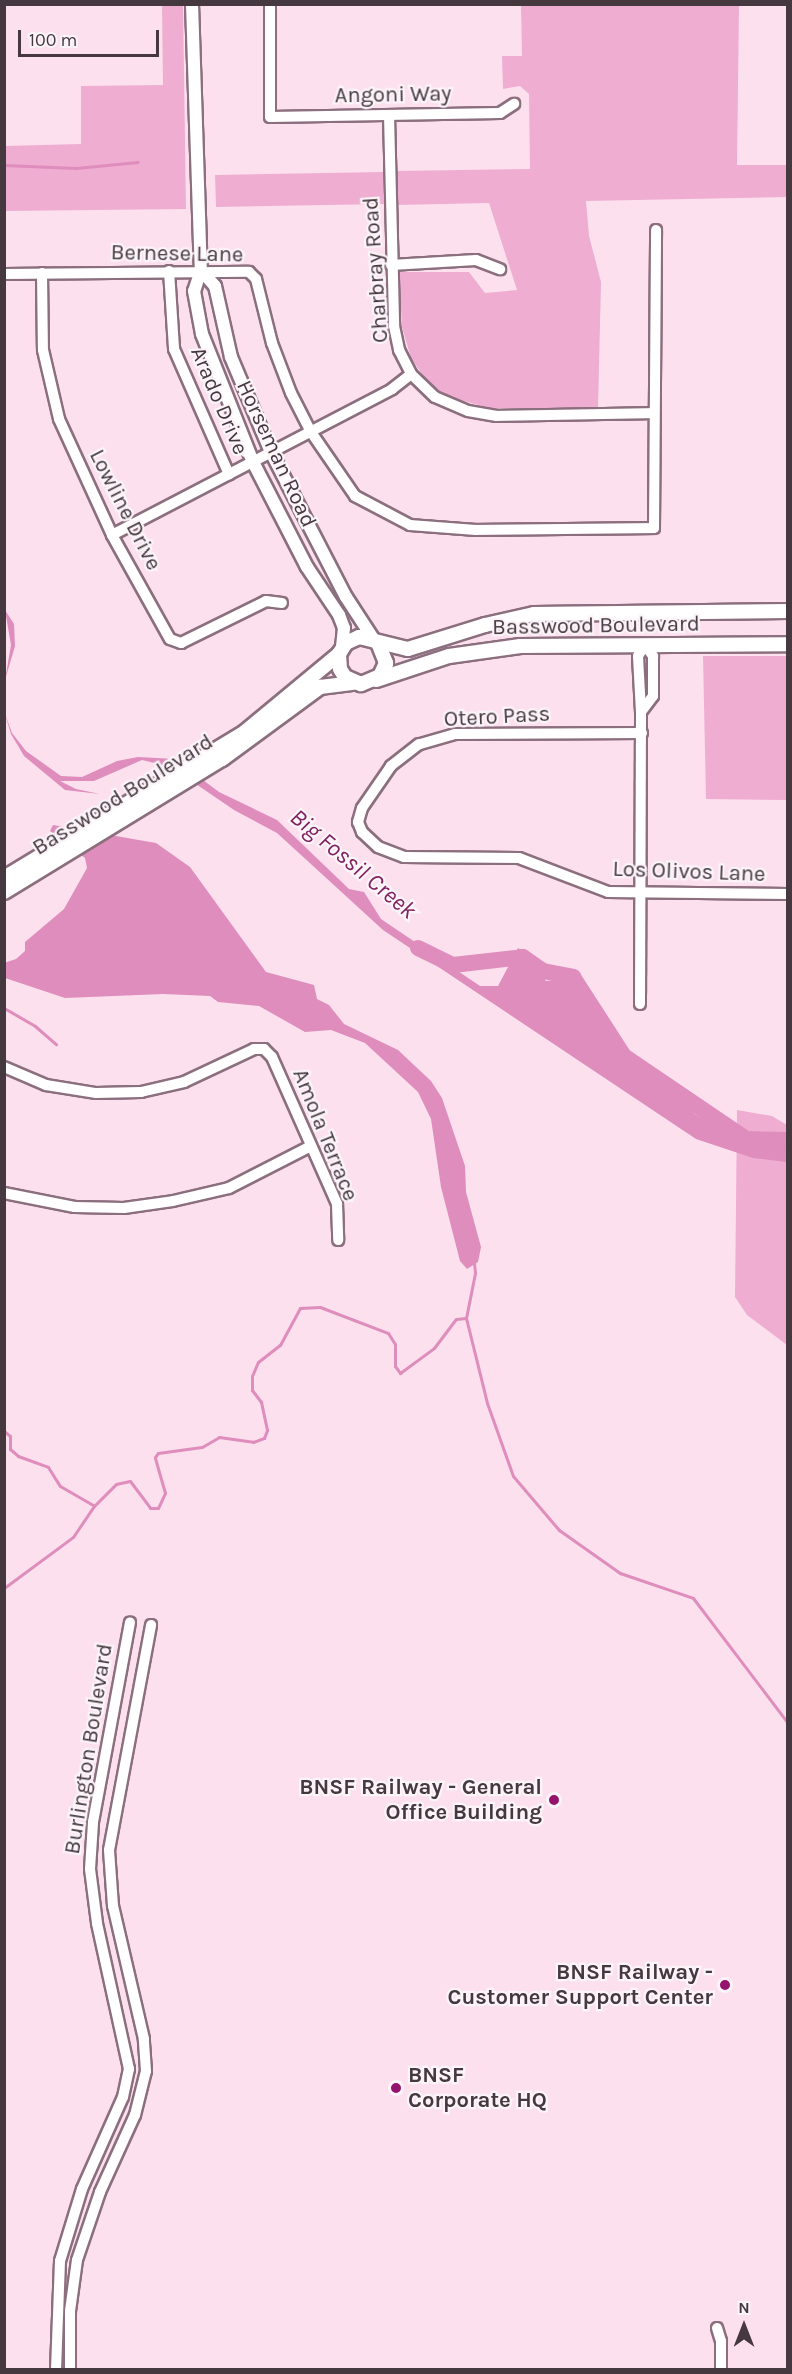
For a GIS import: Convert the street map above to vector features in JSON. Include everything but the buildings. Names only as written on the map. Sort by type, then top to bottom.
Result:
[{"type":"main road","name":"Basswood Boulevard","points":[[376,642],[412,649],[492,623],[534,614],[788,611]]},
{"type":"main road","points":[[354,638],[376,642],[386,663],[374,681],[354,683],[340,669],[341,651],[354,638]]},
{"type":"main road","name":"Basswood Boulevard","points":[[374,681],[435,660],[485,650],[645,645],[788,644]]},
{"type":"main road","name":"Basswood Boulevard","points":[[217,756],[273,712],[341,651]]},
{"type":"main road","name":"Basswood Boulevard","points":[[4,892],[43,863],[217,756],[320,687],[354,683]]},
{"type":"main road","name":"Basswood Boulevard","points":[[4,878],[43,863]]},
{"type":"street","name":"Horseman Road","points":[[192,4],[201,270],[194,291],[202,334],[253,462],[307,567],[339,615],[344,628],[341,651]]},
{"type":"street","name":"Angoni Way","points":[[270,4],[270,117],[500,113],[514,104]]},
{"type":"street","name":"Charbray Road","points":[[389,115],[394,326],[399,350],[411,374],[435,397],[468,411],[497,416],[654,413]]},
{"type":"street","points":[[310,432],[355,496],[410,525],[476,530],[654,528],[656,230]]},
{"type":"street","points":[[392,264],[476,260],[500,269]]},
{"type":"street","name":"Horseman Road","points":[[201,270],[215,286],[231,357],[271,452],[346,597],[376,642]]},
{"type":"street","name":"Bernese Lane","points":[[4,274],[201,270],[245,271],[254,275],[272,343],[310,432]]},
{"type":"street","name":"Arado Drive","points":[[169,271],[174,349],[229,474]]},
{"type":"street","name":"Lowline Drive","points":[[42,273],[44,350],[59,419],[112,535],[175,642],[182,643],[266,601],[282,603]]},
{"type":"street","points":[[112,535],[392,389],[411,374]]},
{"type":"street","points":[[640,1004],[642,733],[638,656],[645,645],[653,656],[653,696],[641,712]]},
{"type":"street","points":[[638,688],[653,688]]},
{"type":"street","name":"Otero Pass","points":[[358,822],[362,808],[391,766],[419,744],[454,734],[642,733]]},
{"type":"street","name":"Los Olivos Lane","points":[[358,822],[362,832],[378,847],[404,857],[519,858],[608,892],[788,894]]},
{"type":"street","name":"Amola Terrace","points":[[4,1067],[46,1085],[96,1094],[141,1092],[184,1082],[254,1049],[264,1049],[273,1058],[337,1204],[338,1240]]},
{"type":"street","points":[[4,1193],[75,1207],[124,1208],[173,1201],[229,1188],[311,1146]]},
{"type":"street","name":"Burlington Boulevard","points":[[56,2370],[60,2261],[76,2204],[126,2086],[129,2069],[105,1956],[90,1869],[103,1770],[130,1622]]},
{"type":"street","name":"Burlington Boulevard","points":[[69,2370],[75,2275],[91,2214],[143,2089],[144,2039],[122,1949],[109,1876],[112,1823],[151,1625]]},
{"type":"street","points":[[117,1695],[136,1700]]},
{"type":"street","points":[[103,1770],[121,1772]]},
{"type":"street","points":[[105,1956],[122,1949]]},
{"type":"street","points":[[126,2086],[143,2089]]},
{"type":"street","points":[[76,2204],[91,2214]]},
{"type":"street","points":[[717,2328],[721,2341],[722,2370]]},
{"type":"shaded area","points":[[162,5],[183,5],[186,209],[5,211],[5,146],[81,144],[81,86],[163,85]]},
{"type":"shaded area","points":[[521,5],[739,5],[737,165],[787,165],[787,197],[586,201],[589,236],[601,282],[598,408],[489,408],[446,396],[424,377],[411,358],[402,327],[399,272],[469,272],[485,293],[517,290],[489,203],[396,205],[396,171],[530,169],[529,94],[520,86],[503,89],[502,56],[522,56]]},
{"type":"shaded area","points":[[383,172],[384,204],[216,207],[215,175]]},
{"type":"shaded area","points":[[5,610],[14,624],[15,646],[5,680],[11,645]]},
{"type":"shaded area","points":[[703,656],[787,656],[787,800],[706,799]]},
{"type":"shaded area","points":[[4,711],[12,733],[26,751],[61,776],[82,777],[117,761],[138,757],[175,759],[219,792],[277,820],[349,889],[364,892],[381,919],[480,986],[498,986],[518,948],[528,955],[546,981],[569,979],[574,992],[634,1062],[695,1114],[750,1146],[787,1145],[787,1162],[753,1158],[696,1139],[383,930],[277,833],[234,810],[171,767],[142,760],[94,781],[60,781],[76,789],[100,794],[65,790],[24,756],[11,734]]},
{"type":"shaded area","points":[[53,825],[156,843],[190,867],[266,972],[314,985],[317,999],[329,1005],[344,1024],[398,1050],[431,1081],[442,1098],[465,1166],[466,1192],[481,1247],[478,1262],[467,1269],[460,1261],[441,1187],[431,1119],[418,1092],[365,1043],[331,1030],[305,1032],[259,1006],[218,1002],[210,996],[163,994],[65,998],[5,978],[4,963],[16,959],[25,951],[25,942],[64,909],[87,868],[85,858],[50,831]]},
{"type":"shaded area","points":[[737,1110],[772,1116],[787,1125],[787,1345],[747,1315],[735,1297]]},
{"type":"waterway","points":[[4,165],[76,168],[138,162]]},
{"type":"waterway","name":"Big Fossil Creek","points":[[418,948],[453,965],[523,957],[543,971],[573,977],[624,1056],[746,1139],[788,1140]]},
{"type":"waterway","points":[[4,1008],[35,1026],[56,1044]]},
{"type":"waterway","points":[[474,1263],[475,1273],[466,1318],[487,1403],[513,1476],[559,1530],[620,1573],[693,1598],[788,1723]]},
{"type":"waterway","points":[[4,1588],[73,1537],[94,1506],[116,1484],[130,1481],[150,1508],[158,1508],[165,1493],[155,1457],[158,1453],[202,1447],[219,1437],[253,1442],[264,1438],[267,1430],[261,1402],[252,1390],[252,1376],[258,1362],[280,1345],[300,1308],[320,1307],[388,1333],[395,1344],[395,1366],[400,1373],[434,1348],[456,1319],[466,1318]]},
{"type":"waterway","points":[[4,1431],[10,1436],[10,1449],[18,1456],[48,1467],[60,1486],[94,1506]]},
{"type":"place","name":"BNSF Railway - General Office Building","points":[[554,1800]]},
{"type":"place","name":"BNSF Railway - Customer Support Center","points":[[725,1985]]},
{"type":"place","name":"BNSF Corporate HQ","points":[[396,2088]]}]
